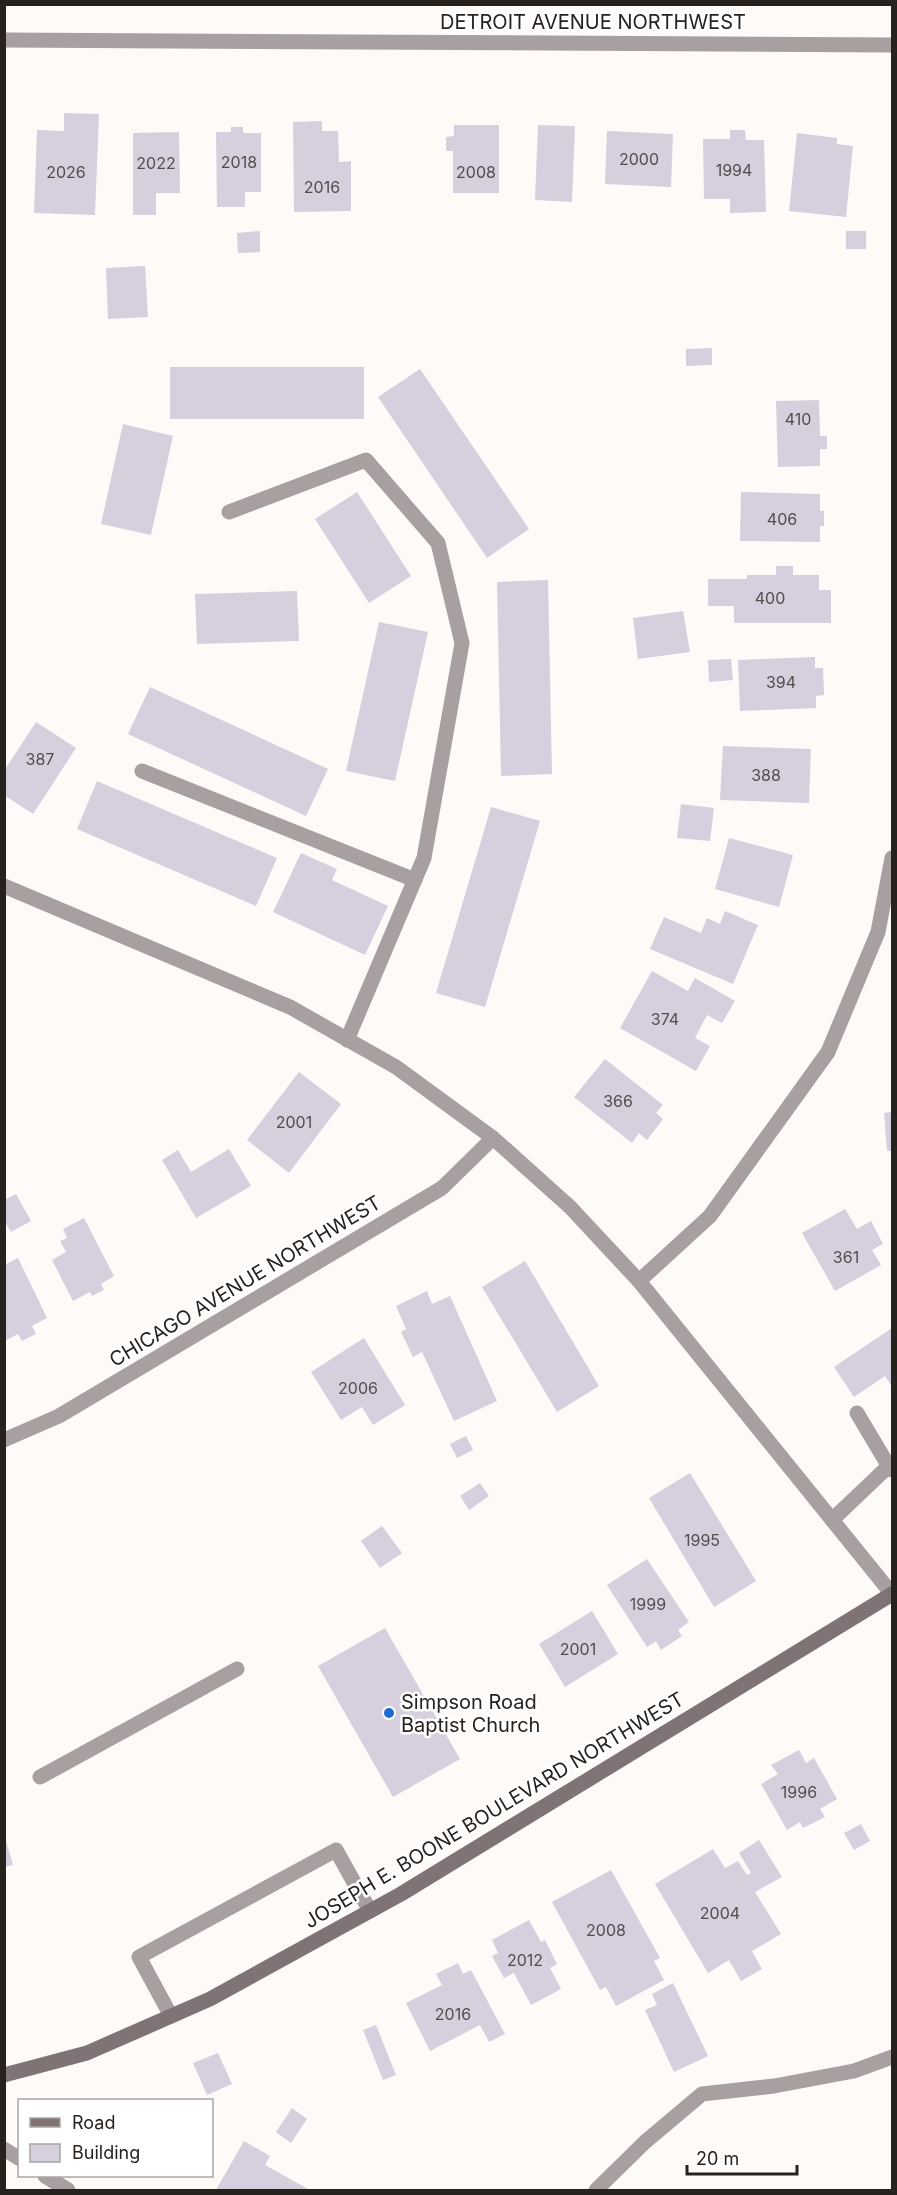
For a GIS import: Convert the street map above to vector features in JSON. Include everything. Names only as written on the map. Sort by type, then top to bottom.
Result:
[{"type":"main road","name":"JOSEPH E. BOONE BOULEVARD NORTHWEST","points":[[4,2075],[87,2053],[210,1999],[401,1894],[892,1594]]},
{"type":"street","name":"DETROIT AVENUE NORTHWEST","points":[[4,40],[892,45]]},
{"type":"street","points":[[229,512],[366,460],[438,543],[462,643],[424,858],[347,1040]]},
{"type":"street","points":[[142,771],[415,880]]},
{"type":"street","points":[[639,1281],[710,1216],[828,1052],[878,932],[892,858]]},
{"type":"street","points":[[4,886],[290,1007],[396,1067],[493,1138],[570,1207],[639,1281],[892,1594]]},
{"type":"street","name":"CHICAGO AVENUE NORTHWEST","points":[[4,1440],[59,1416],[442,1188],[493,1138]]},
{"type":"street","points":[[832,1520],[891,1466],[857,1413]]},
{"type":"street","points":[[40,1777],[237,1669]]},
{"type":"street","points":[[171,2016],[139,1958],[336,1850],[370,1911]]},
{"type":"street","points":[[596,2190],[645,2142],[702,2094],[774,2086],[854,2071],[892,2057]]},
{"type":"street","points":[[4,2149],[18,2158]]},
{"type":"street","points":[[48,2177],[68,2190]]},
{"type":"building","points":[[64,113],[99,114],[95,215],[34,213],[37,130],[64,131]]},
{"type":"building","points":[[322,121],[322,131],[338,131],[339,162],[351,161],[351,211],[294,212],[293,122]]},
{"type":"building","points":[[454,125],[499,125],[499,193],[453,193],[453,151],[446,151],[446,137],[454,136]]},
{"type":"building","points":[[538,125],[575,126],[572,202],[535,200]]},
{"type":"building","points":[[231,127],[243,127],[243,133],[261,133],[261,192],[245,192],[245,207],[217,207],[216,132],[231,132]]},
{"type":"building","points":[[730,130],[745,130],[746,140],[764,140],[766,212],[730,213],[730,199],[704,199],[703,139],[730,139]]},
{"type":"building","points":[[607,131],[673,134],[671,187],[605,184]]},
{"type":"building","points":[[179,132],[180,193],[156,193],[156,215],[133,215],[133,133]]},
{"type":"building","points":[[797,133],[837,138],[837,144],[853,146],[846,217],[789,211]]},
{"type":"building","points":[[260,231],[260,252],[238,253],[237,233]]},
{"type":"building","points":[[846,231],[866,231],[866,249],[846,249]]},
{"type":"building","points":[[145,266],[148,317],[108,319],[106,268]]},
{"type":"building","points":[[712,348],[712,365],[686,366],[686,349]]},
{"type":"building","points":[[170,367],[364,367],[364,419],[170,419]]},
{"type":"building","points":[[420,369],[529,529],[487,558],[378,397]]},
{"type":"building","points":[[819,400],[820,436],[827,436],[827,449],[820,449],[820,466],[778,467],[776,401]]},
{"type":"building","points":[[123,424],[173,436],[151,535],[101,524]]},
{"type":"building","points":[[357,492],[411,576],[369,603],[315,519]]},
{"type":"building","points":[[741,492],[820,494],[820,511],[824,511],[824,526],[820,526],[820,542],[740,541]]},
{"type":"building","points":[[776,566],[793,566],[793,575],[819,575],[819,590],[831,590],[831,623],[734,623],[734,606],[708,606],[708,579],[747,579],[747,575],[776,575]]},
{"type":"building","points":[[548,580],[552,774],[501,776],[497,582]]},
{"type":"building","points":[[297,591],[299,641],[197,644],[195,594]]},
{"type":"building","points":[[683,611],[690,652],[638,659],[633,618]]},
{"type":"building","points":[[379,622],[428,632],[395,781],[346,771]]},
{"type":"building","points":[[815,657],[815,668],[823,668],[824,695],[816,696],[816,708],[740,711],[738,660]]},
{"type":"building","points":[[731,659],[733,680],[709,682],[708,660]]},
{"type":"building","points":[[150,687],[328,769],[306,816],[128,734]]},
{"type":"building","points":[[36,722],[76,748],[33,814],[4,795],[4,771]]},
{"type":"building","points":[[723,746],[811,749],[809,803],[720,800]]},
{"type":"building","points":[[97,781],[277,858],[256,906],[77,829]]},
{"type":"building","points":[[681,804],[714,808],[710,841],[677,838]]},
{"type":"building","points":[[491,807],[540,821],[485,1007],[436,993]]},
{"type":"building","points":[[729,838],[793,855],[779,907],[715,889]]},
{"type":"building","points":[[301,853],[337,869],[332,880],[388,906],[365,955],[273,912]]},
{"type":"building","points":[[725,911],[758,925],[733,984],[650,949],[664,917],[701,933],[707,918],[720,924]]},
{"type":"building","points":[[652,971],[688,991],[695,978],[735,1001],[722,1023],[707,1015],[695,1038],[710,1046],[696,1071],[620,1028]]},
{"type":"building","points":[[605,1059],[663,1105],[656,1113],[663,1119],[647,1140],[639,1133],[632,1143],[574,1097]]},
{"type":"building","points":[[299,1072],[341,1104],[289,1173],[247,1140]]},
{"type":"building","points":[[892,1112],[892,1151],[887,1151],[884,1113]]},
{"type":"building","points":[[229,1149],[251,1186],[196,1218],[162,1160],[178,1150],[191,1172]]},
{"type":"building","points":[[16,1194],[31,1221],[11,1232],[4,1220],[4,1200]]},
{"type":"building","points":[[845,1209],[857,1229],[871,1221],[883,1244],[872,1250],[881,1265],[835,1291],[802,1233]]},
{"type":"building","points":[[84,1218],[114,1276],[101,1284],[104,1290],[92,1296],[90,1292],[73,1301],[52,1260],[66,1252],[60,1241],[67,1238],[63,1229]]},
{"type":"building","points":[[18,1258],[47,1318],[32,1326],[36,1334],[22,1341],[18,1334],[4,1341],[4,1265]]},
{"type":"building","points":[[525,1261],[599,1386],[557,1412],[482,1287]]},
{"type":"building","points":[[427,1291],[432,1304],[450,1296],[497,1401],[454,1421],[422,1352],[413,1357],[401,1332],[406,1329],[396,1306]]},
{"type":"building","points":[[892,1328],[892,1387],[885,1376],[854,1397],[834,1367]]},
{"type":"building","points":[[364,1338],[405,1405],[373,1425],[362,1407],[341,1420],[311,1372]]},
{"type":"building","points":[[466,1436],[473,1450],[457,1458],[450,1444]]},
{"type":"building","points":[[690,1473],[756,1581],[714,1607],[649,1498]]},
{"type":"building","points":[[480,1483],[489,1496],[469,1510],[460,1496]]},
{"type":"building","points":[[382,1526],[402,1553],[380,1568],[361,1541]]},
{"type":"building","points":[[647,1559],[689,1622],[678,1630],[682,1636],[661,1650],[656,1641],[647,1647],[607,1585]]},
{"type":"building","points":[[592,1611],[618,1654],[565,1687],[539,1644]]},
{"type":"building","name":"Simpson Road Baptist Church","points":[[385,1628],[460,1759],[393,1797],[318,1666]]},
{"type":"building","points":[[799,1750],[806,1763],[814,1758],[837,1799],[820,1809],[825,1817],[803,1828],[800,1822],[787,1830],[761,1784],[778,1774],[771,1765]]},
{"type":"building","points":[[861,1824],[870,1841],[854,1850],[844,1833]]},
{"type":"building","points":[[4,1834],[13,1865],[4,1867]]},
{"type":"building","points":[[759,1840],[782,1877],[755,1892],[781,1934],[752,1951],[762,1969],[741,1981],[729,1960],[708,1973],[655,1884],[713,1849],[725,1868],[738,1861],[747,1875],[751,1873],[739,1853]]},
{"type":"building","points":[[611,1870],[660,1958],[654,1961],[664,1980],[616,2006],[606,1987],[600,1990],[552,1902]]},
{"type":"building","points":[[529,1920],[541,1942],[545,1940],[557,1964],[550,1968],[561,1989],[531,2005],[514,1973],[504,1978],[492,1956],[498,1953],[492,1940]]},
{"type":"building","points":[[458,1963],[463,1974],[471,1970],[505,2034],[489,2042],[480,2025],[430,2051],[406,2003],[442,1985],[436,1974]]},
{"type":"building","points":[[673,1983],[708,2056],[674,2072],[645,2010],[657,2005],[652,1994]]},
{"type":"building","points":[[376,2025],[396,2075],[383,2080],[363,2030]]},
{"type":"building","points":[[218,2053],[232,2084],[207,2095],[193,2063]]},
{"type":"building","points":[[292,2108],[307,2119],[291,2143],[276,2132]]},
{"type":"building","points":[[244,2141],[270,2156],[265,2165],[310,2190],[216,2190]]},
{"type":"place","name":"Simpson Road Baptist Church","points":[[389,1713]]}]
